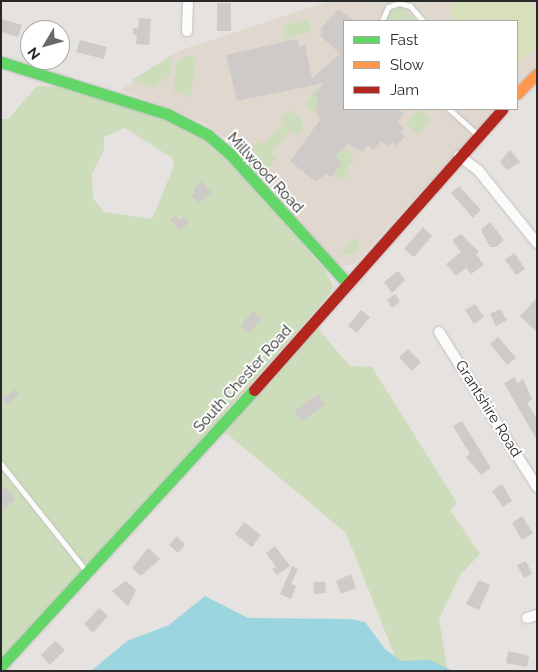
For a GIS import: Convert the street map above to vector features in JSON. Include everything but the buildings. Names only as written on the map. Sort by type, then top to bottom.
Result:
[{"type":"street","points":[[187,31],[188,1]]},
{"type":"street","name":"Millwood Road","points":[[1,62],[167,114],[208,135],[233,157],[347,284]]},
{"type":"street","points":[[518,93],[537,73]]},
{"type":"street","name":"South Chester Road","points":[[1,666],[88,573],[502,110]]},
{"type":"street","points":[[459,156],[478,170],[537,243]]},
{"type":"street","name":"Grantshire Road","points":[[439,332],[537,487]]},
{"type":"lane","points":[[382,20],[388,7],[399,2],[410,6],[422,20]]},
{"type":"lane","points":[[450,110],[478,135]]},
{"type":"lane","points":[[454,110],[455,115]]},
{"type":"lane","points":[[1,464],[88,573]]},
{"type":"shaded area","points":[[330,1],[537,1],[537,65],[518,86],[518,20],[343,20],[343,110],[496,110],[354,264],[342,266],[332,262],[226,139],[205,123],[121,90],[181,50]]},
{"type":"green space","points":[[456,1],[527,1],[537,10],[537,45],[518,64],[518,20],[453,20],[452,11]]},
{"type":"green space","points":[[395,8],[403,8],[414,20],[387,20],[387,12]]},
{"type":"green space","points":[[308,20],[311,32],[285,38],[283,26]]},
{"type":"green space","points":[[172,55],[171,75],[154,88],[132,80]]},
{"type":"green space","points":[[187,55],[196,57],[191,97],[174,92],[176,63]]},
{"type":"green space","points":[[37,86],[65,87],[175,123],[196,134],[235,167],[325,270],[333,286],[331,292],[267,366],[1,660],[1,119],[8,119]],"holes":[[[125,128],[172,158],[174,166],[152,219],[104,212],[93,198],[92,174],[104,150],[104,137]]]},
{"type":"green space","points":[[316,87],[318,90],[314,95],[319,100],[318,117],[305,105]]},
{"type":"green space","points":[[291,110],[303,121],[302,130],[297,136],[291,130],[271,153],[277,159],[260,177],[242,158],[258,140],[263,145],[284,122],[280,117]]},
{"type":"green space","points":[[418,110],[431,119],[418,135],[406,124]]},
{"type":"green space","points":[[344,148],[353,155],[354,162],[346,168],[349,174],[344,180],[333,175],[342,165],[336,155]]},
{"type":"green space","points":[[354,238],[359,244],[357,252],[351,255],[343,254],[343,250]]},
{"type":"green space","points":[[314,324],[350,366],[372,367],[457,503],[450,510],[480,554],[460,575],[439,619],[447,668],[453,671],[398,664],[346,533],[220,428]]},
{"type":"water","points":[[205,596],[248,618],[350,619],[365,622],[385,649],[401,661],[430,660],[453,671],[91,671],[127,641],[169,625]]},
{"type":"traffic: fast","points":[[1,62],[167,114],[208,135],[230,154],[347,283]]},
{"type":"traffic: fast","points":[[1,666],[254,390]]},
{"type":"traffic: slow","points":[[518,93],[537,73]]},
{"type":"traffic: jam","points":[[254,390],[502,110]]}]
